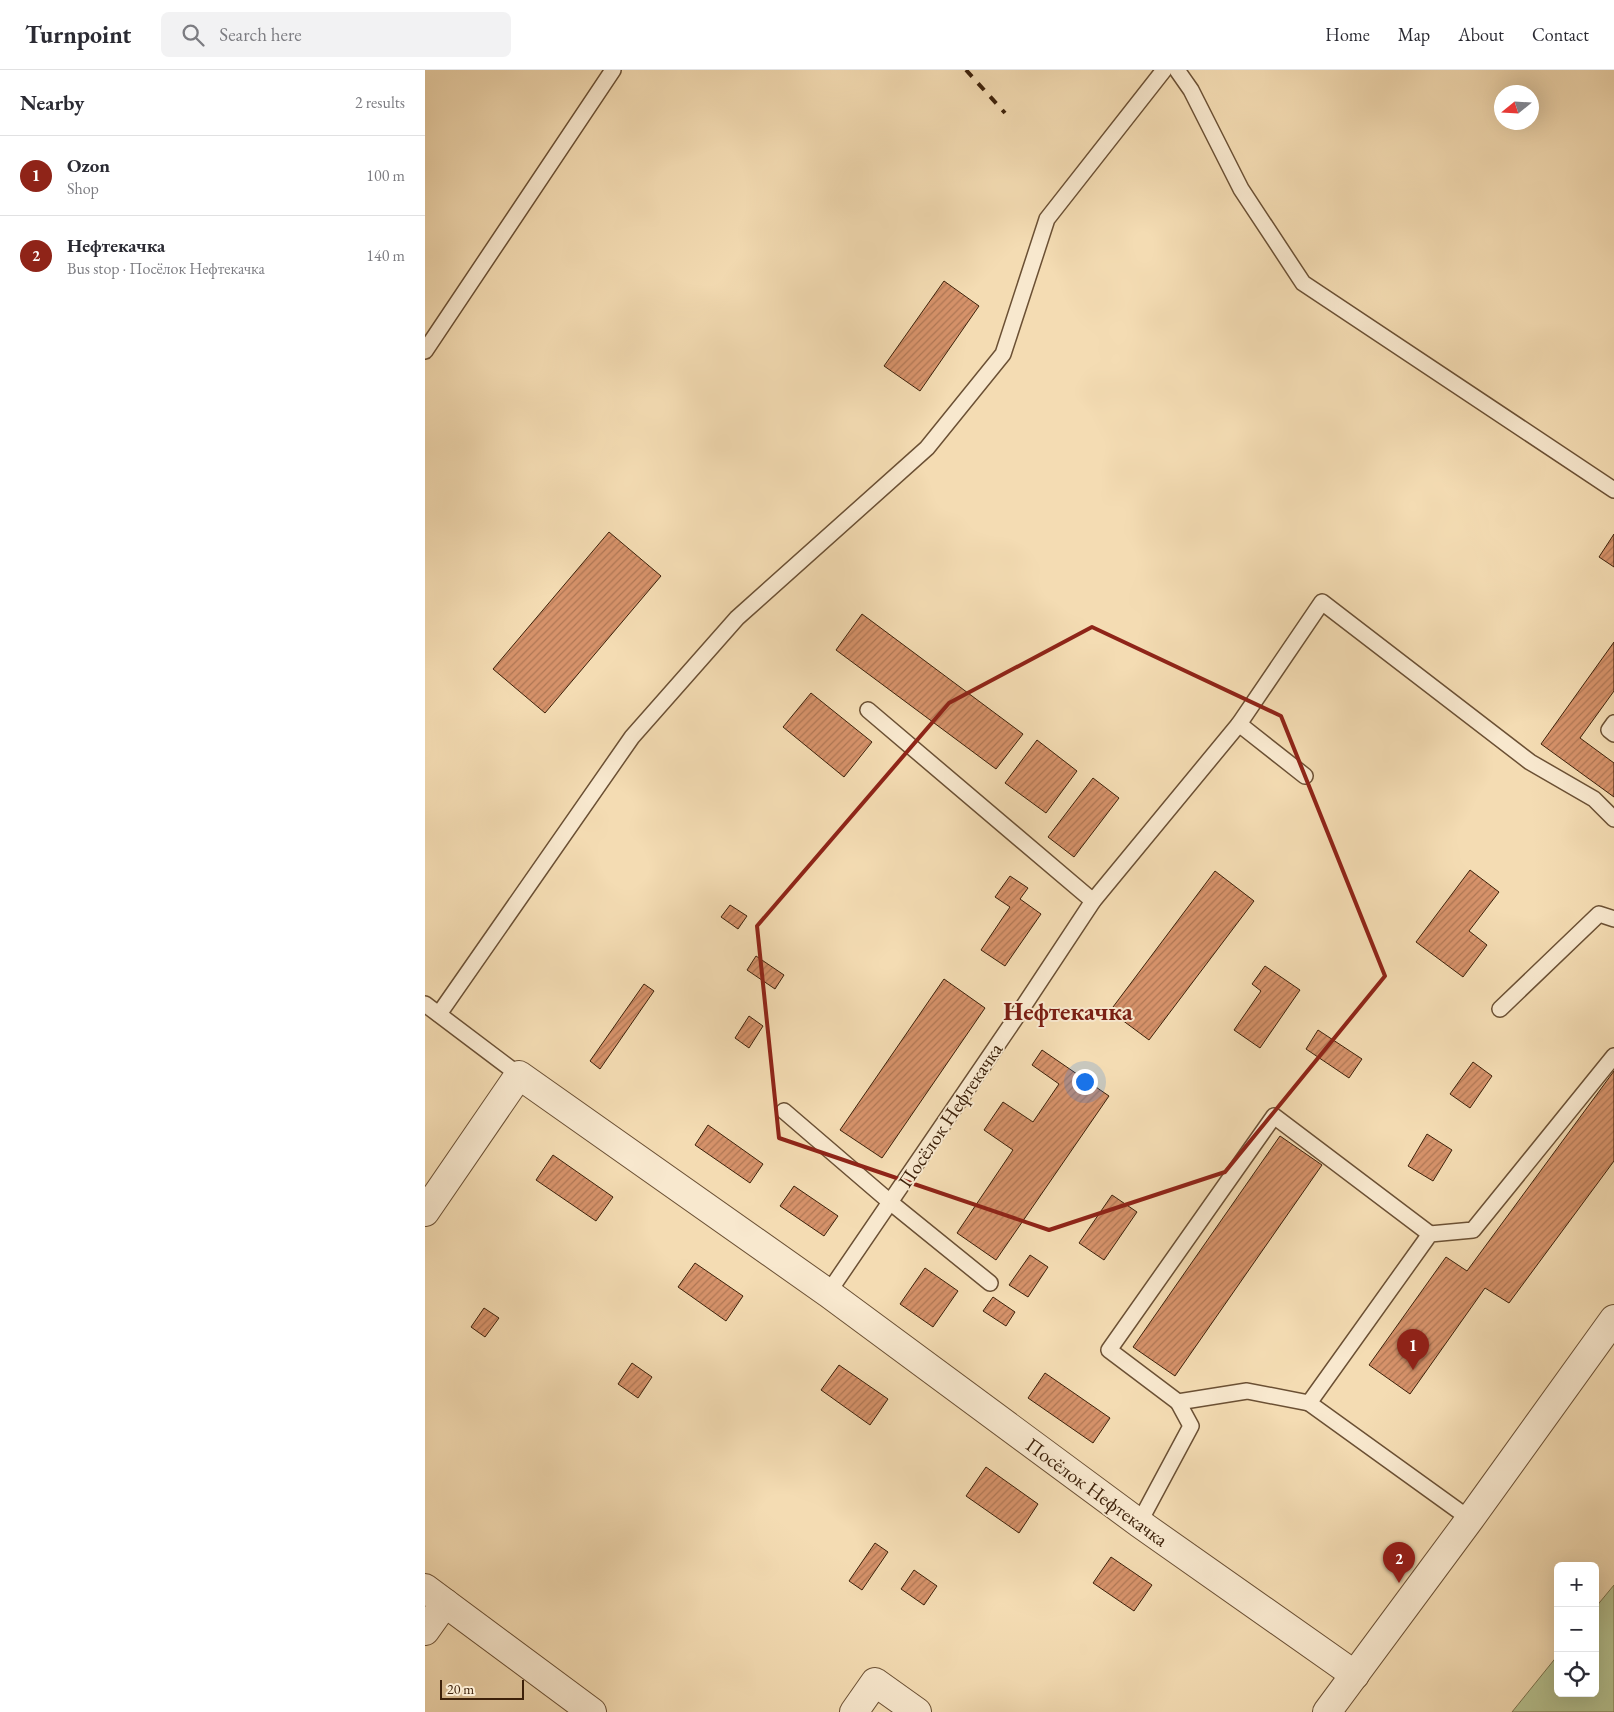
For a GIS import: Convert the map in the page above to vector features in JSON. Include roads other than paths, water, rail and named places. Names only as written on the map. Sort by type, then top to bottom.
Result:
[{"type":"street","points":[[425,1212],[519,1074]]},
{"type":"street","name":"Посёлок Нефтекачка","points":[[519,1074],[828,1294],[1139,1523],[1355,1675]]},
{"type":"street","points":[[1327,1712],[1470,1519],[1614,1319]]},
{"type":"street","points":[[425,1631],[435,1595],[592,1712]]},
{"type":"street","points":[[854,1712],[875,1682],[917,1712]]},
{"type":"lane","points":[[425,351],[613,70]]},
{"type":"lane","points":[[439,1014],[632,737],[737,618],[927,448],[1003,354],[1047,219],[1164,70]]},
{"type":"lane","points":[[1177,70],[1191,90],[1241,189],[1303,283],[1614,490]]},
{"type":"lane","name":"Посёлок Нефтекачка","points":[[828,1294],[1093,901],[1239,724],[1322,602],[1530,762],[1594,799],[1614,819]]},
{"type":"lane","points":[[868,710],[1093,901]]},
{"type":"lane","points":[[1614,723],[1609,730],[1614,734]]},
{"type":"lane","points":[[1239,724],[1305,776]]},
{"type":"lane","points":[[1499,1009],[1599,914],[1614,919]]},
{"type":"lane","points":[[425,1004],[519,1074]]},
{"type":"lane","points":[[1139,1523],[1191,1426],[1178,1402],[1109,1350],[1274,1116],[1430,1234],[1473,1230],[1614,1056]]},
{"type":"lane","points":[[784,1111],[890,1202],[990,1283]]},
{"type":"lane","points":[[1309,1403],[1430,1234]]},
{"type":"lane","points":[[1178,1402],[1247,1391],[1309,1403],[1470,1519]]},
{"type":"railway","points":[[966,70],[1005,113]]},
{"type":"place","name":"Ozon","points":[[1413,1370]]},
{"type":"place","name":"Нефтекачка","points":[[1399,1583]]},
{"type":"district","name":"Нефтекачка","points":[[1068,1011]]}]
